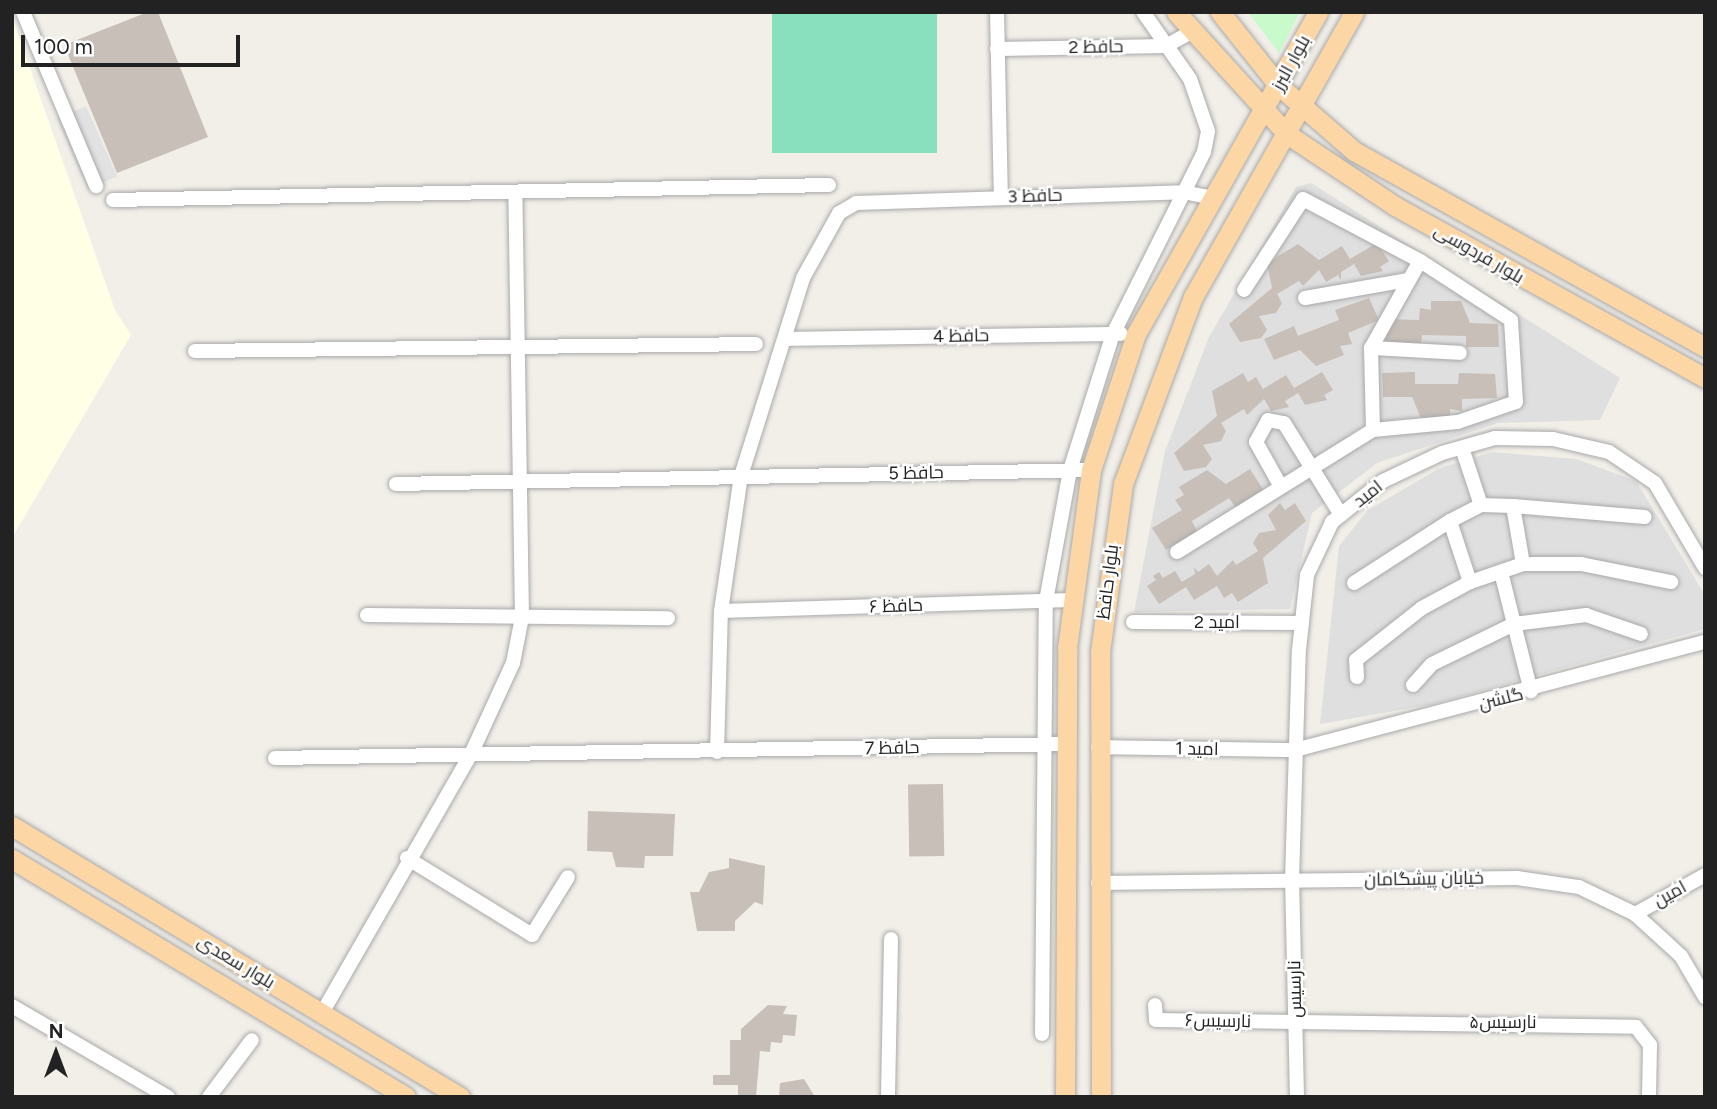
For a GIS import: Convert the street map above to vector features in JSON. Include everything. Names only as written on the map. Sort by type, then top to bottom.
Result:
[{"type":"main road","name":"بلوار فردوسی","points":[[1177,12],[1264,113],[1287,134],[1395,206],[1705,378]]},
{"type":"main road","name":"بلوار فردوسی","points":[[1220,12],[1301,110],[1353,151],[1705,347]]},
{"type":"main road","name":"بلوار البرز","points":[[1264,113],[1318,12]]},
{"type":"main road","name":"بلوار البرز","points":[[1301,110],[1354,12]]},
{"type":"main road","name":"بلوار حافظ","points":[[1101,1097],[1098,747],[1101,640],[1123,484],[1193,297],[1301,110]]},
{"type":"main road","name":"بلوار حافظ","points":[[1065,1097],[1067,744],[1071,600],[1091,470],[1136,334],[1264,113]]},
{"type":"main road","name":"بلوار سعدی","points":[[12,826],[460,1097]]},
{"type":"main road","name":"بلوار سعدی","points":[[12,859],[406,1097]]},
{"type":"main road","points":[[1065,982],[1082,994],[1100,983]]},
{"type":"main road","points":[[307,1037],[321,1013]]},
{"type":"main road","points":[[1065,1020],[1087,1013],[1099,1024]]},
{"type":"street","points":[[23,12],[96,186]]},
{"type":"street","points":[[997,12],[1001,197]]},
{"type":"street","points":[[1042,1034],[1042,744],[1046,601],[1070,470],[1113,334],[1184,192],[1208,131],[1190,79],[1143,12]]},
{"type":"street","name":"حافظ 2","points":[[997,50],[1166,46],[1192,32]]},
{"type":"street","points":[[113,200],[829,185]]},
{"type":"street","points":[[321,1013],[407,858],[472,752],[513,663],[522,617],[521,482],[515,347],[515,192]]},
{"type":"street","name":"حافظ 3","points":[[787,339],[803,278],[839,213],[856,203],[1184,192],[1214,198]]},
{"type":"street","points":[[1177,552],[1308,465],[1373,430],[1458,422],[1516,402],[1511,320],[1420,261],[1303,199],[1244,290]]},
{"type":"street","points":[[1373,430],[1371,348],[1420,261]]},
{"type":"street","points":[[1305,298],[1408,280]]},
{"type":"street","name":"حافظ 4","points":[[787,339],[1136,334]]},
{"type":"street","points":[[718,752],[721,611],[741,476],[787,339]]},
{"type":"street","points":[[195,351],[756,344]]},
{"type":"street","points":[[1371,348],[1460,353]]},
{"type":"street","points":[[1280,485],[1256,442],[1261,424],[1284,423],[1341,515]]},
{"type":"street","name":"امید","points":[[1292,881],[1295,750],[1307,575],[1341,515],[1383,481],[1462,447],[1495,438],[1553,439],[1609,452],[1655,483],[1705,568]]},
{"type":"street","points":[[1462,447],[1480,505]]},
{"type":"street","name":"حافظ 5","points":[[396,484],[1091,470]]},
{"type":"street","points":[[1354,583],[1450,521],[1480,505],[1645,517]]},
{"type":"street","points":[[1513,506],[1523,564]]},
{"type":"street","points":[[1450,521],[1470,582]]},
{"type":"street","points":[[1357,677],[1356,660],[1422,608],[1470,582],[1523,564],[1581,564],[1671,582]]},
{"type":"street","points":[[1501,572],[1531,691]]},
{"type":"street","name":"حافظ ۶","points":[[721,611],[1071,600]]},
{"type":"street","points":[[367,615],[667,618]]},
{"type":"street","points":[[1413,685],[1432,664],[1514,624],[1586,615],[1641,634]]},
{"type":"street","name":"امید 2","points":[[1132,622],[1302,623]]},
{"type":"street","name":"گلشن","points":[[1295,750],[1531,691],[1705,642]]},
{"type":"street","name":"حافظ 7","points":[[275,758],[472,752],[718,752],[1067,744]]},
{"type":"street","name":"امید 1","points":[[1098,747],[1295,750]]},
{"type":"street","points":[[407,858],[532,935],[568,877]]},
{"type":"street","name":"امین","points":[[1634,914],[1705,875]]},
{"type":"street","name":"خیابان پیشگامان","points":[[1098,883],[1517,878],[1578,887],[1634,914],[1681,956],[1705,997]]},
{"type":"street","name":"نارسیس","points":[[1292,881],[1297,1097]]},
{"type":"street","points":[[1042,886],[1067,888]]},
{"type":"street","points":[[888,1097],[891,939]]},
{"type":"street","name":"نارسیس۶","points":[[1155,1005],[1156,1020],[1295,1023]]},
{"type":"street","points":[[12,1006],[168,1097]]},
{"type":"street","name":"نارسیس۵","points":[[1295,1023],[1636,1027],[1650,1045],[1649,1097]]},
{"type":"street","points":[[209,1097],[252,1040]]},
{"type":"shaded area","points":[[12,17],[115,310],[131,335],[12,538]]},
{"type":"shaded area","points":[[86,106],[117,176],[88,189],[57,119]]},
{"type":"shaded area","points":[[1311,183],[1620,378],[1600,420],[1498,423],[1377,463],[1312,513],[1290,609],[1134,612],[1165,451],[1209,337],[1296,187]]},
{"type":"shaded area","points":[[1492,452],[1576,459],[1636,481],[1705,595],[1705,629],[1434,704],[1320,724],[1339,546],[1368,510],[1440,468]]},
{"type":"green space","points":[[772,12],[937,12],[937,153],[772,153]]},
{"type":"green space","points":[[1248,12],[1300,12],[1279,53]]},
{"type":"building","points":[[148,12],[158,12],[208,137],[117,173],[64,45]]},
{"type":"building","points":[[1377,243],[1389,261],[1380,267],[1383,271],[1361,276],[1354,264],[1341,272],[1341,280],[1338,275],[1326,282],[1319,270],[1303,286],[1299,281],[1277,294],[1282,303],[1276,313],[1259,316],[1267,330],[1261,338],[1240,342],[1229,324],[1272,288],[1267,263],[1298,244],[1319,260],[1342,246],[1350,259]]},
{"type":"building","points":[[1369,298],[1379,320],[1348,333],[1352,344],[1340,346],[1344,355],[1316,366],[1300,350],[1274,360],[1264,339],[1294,326],[1298,336],[1339,320],[1335,310]]},
{"type":"building","points":[[1431,301],[1461,301],[1470,323],[1498,324],[1499,347],[1466,347],[1466,336],[1422,335],[1421,345],[1386,343],[1385,319],[1419,320],[1420,308],[1431,310]]},
{"type":"building","points":[[1322,372],[1333,390],[1324,395],[1327,400],[1305,405],[1298,393],[1285,401],[1289,407],[1271,411],[1264,399],[1247,415],[1244,409],[1221,423],[1226,431],[1221,441],[1203,445],[1212,459],[1206,467],[1184,471],[1174,453],[1217,416],[1212,391],[1243,373],[1248,382],[1256,377],[1263,389],[1286,375],[1294,388]]},
{"type":"building","points":[[1415,372],[1415,384],[1458,384],[1459,373],[1495,374],[1497,398],[1462,399],[1462,411],[1450,409],[1450,418],[1421,418],[1412,397],[1383,397],[1382,373]]},
{"type":"building","points":[[1250,469],[1264,491],[1236,508],[1229,498],[1192,521],[1197,531],[1166,550],[1152,528],[1182,510],[1175,500],[1184,495],[1179,487],[1207,470],[1226,484]]},
{"type":"building","points":[[1280,503],[1285,510],[1295,503],[1306,521],[1263,558],[1268,583],[1238,602],[1232,593],[1224,598],[1217,586],[1194,600],[1186,587],[1159,604],[1147,586],[1156,580],[1153,576],[1159,572],[1163,578],[1175,571],[1182,582],[1195,574],[1194,567],[1198,572],[1209,564],[1217,576],[1233,560],[1236,565],[1258,551],[1253,543],[1259,533],[1276,530],[1268,515]]},
{"type":"building","points":[[943,784],[944,856],[909,857],[908,785]]},
{"type":"building","points":[[588,811],[675,814],[673,856],[645,856],[644,868],[616,867],[612,852],[587,851]]},
{"type":"building","points":[[729,858],[765,866],[763,905],[755,902],[735,921],[735,931],[697,931],[690,892],[699,892],[709,872],[729,868]]},
{"type":"building","points":[[768,1005],[787,1006],[783,1014],[797,1015],[795,1036],[783,1035],[782,1043],[771,1042],[770,1052],[760,1051],[756,1097],[738,1097],[738,1085],[713,1085],[713,1075],[730,1075],[730,1040],[741,1040],[741,1029]]},
{"type":"building","points":[[804,1079],[815,1097],[779,1097],[780,1083]]}]
